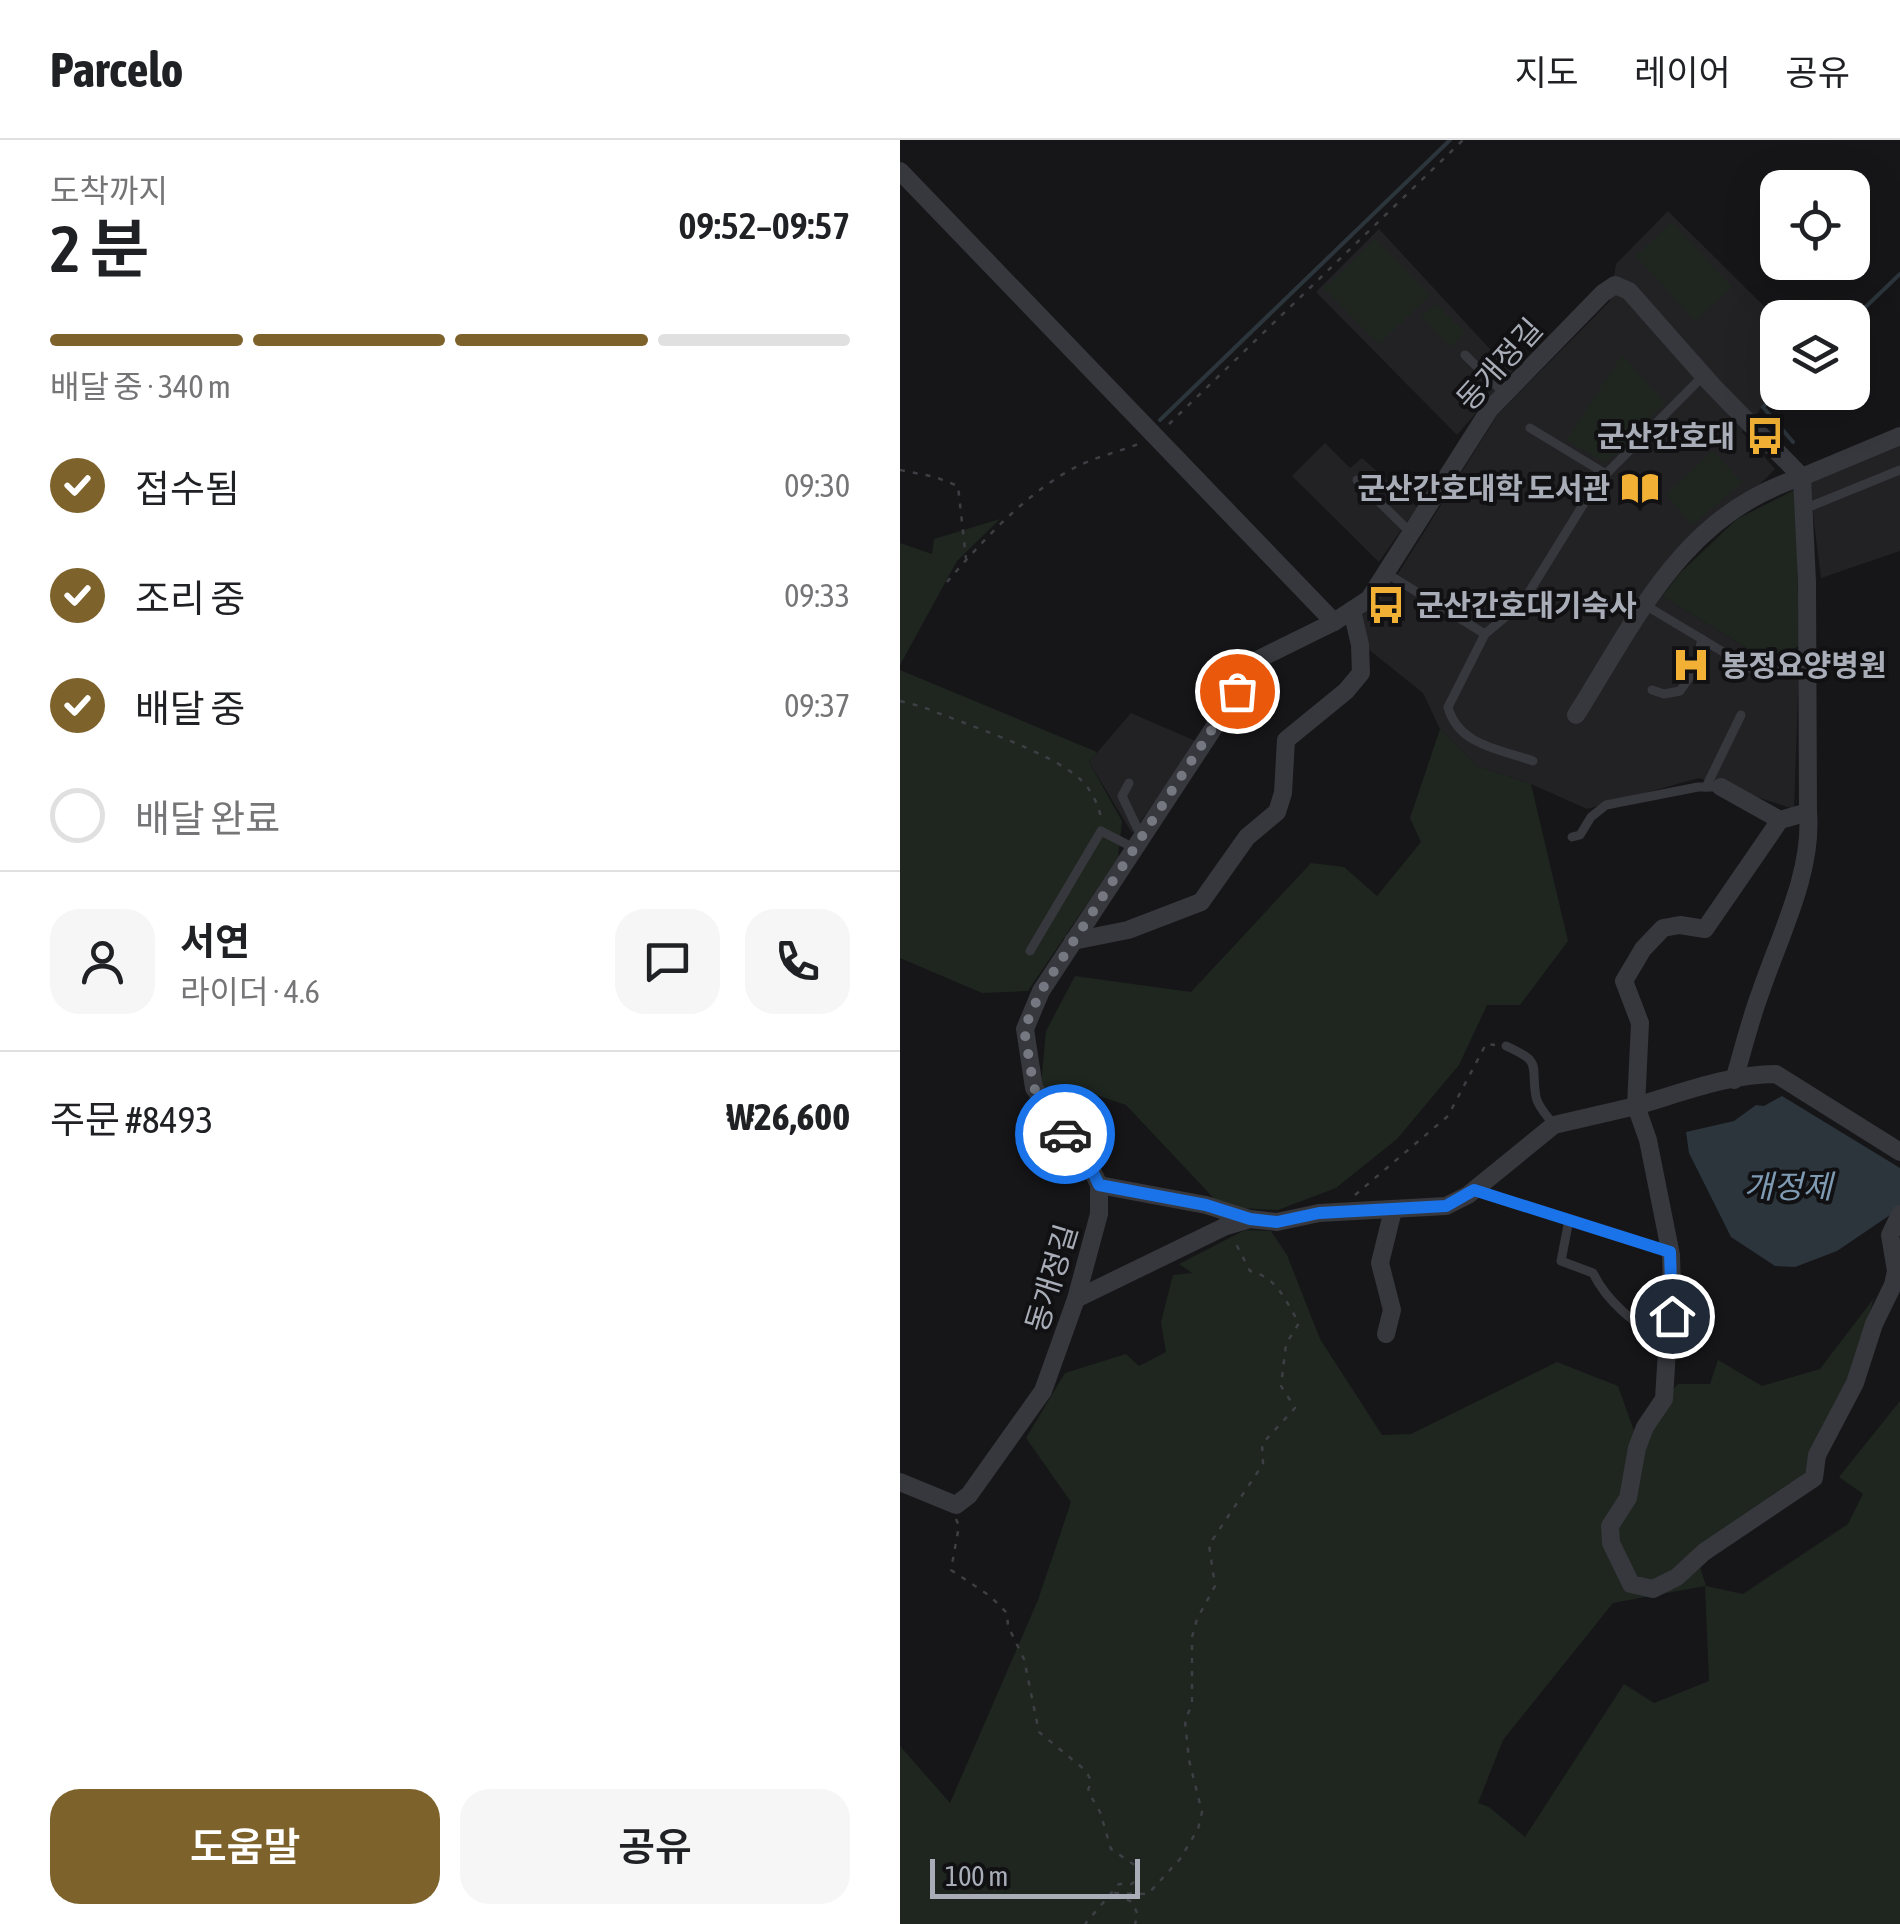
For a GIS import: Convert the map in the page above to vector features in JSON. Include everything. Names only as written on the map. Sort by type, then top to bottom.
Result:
[{"type":"street","points":[[900,171],[1334,622]]},
{"type":"street","name":"동개정길","points":[[900,1482],[956,1505],[969,1495],[1043,1391],[1076,1298],[1099,1214],[1099,1185],[1089,1164],[1034,1088],[1024,1029],[1041,991],[1259,658],[1334,622],[1369,599],[1490,409],[1602,292],[1614,285],[1629,291],[1802,477]]},
{"type":"street","points":[[1576,715],[1665,573],[1726,513],[1774,486],[1900,436]]},
{"type":"street","points":[[1734,1080],[1758,996],[1802,874],[1810,834],[1802,477]]},
{"type":"street","points":[[1073,941],[1128,930],[1201,902],[1247,838],[1277,812],[1283,794],[1286,740],[1346,690],[1360,673],[1360,645],[1352,610]]},
{"type":"street","points":[[1713,787],[1780,820]]},
{"type":"street","points":[[1808,812],[1780,820],[1705,930],[1680,925],[1663,928],[1630,967],[1624,981],[1640,1023],[1636,1106],[1648,1140],[1670,1252],[1673,1329],[1664,1399],[1645,1427],[1628,1498],[1610,1526],[1611,1543],[1631,1584],[1653,1589],[1677,1577],[1704,1552],[1814,1478],[1817,1455],[1855,1382],[1870,1346],[1874,1324],[1893,1285],[1895,1258],[1889,1247],[1890,1235],[1900,1214]]},
{"type":"street","points":[[1099,1185],[1277,1222],[1319,1213],[1446,1206],[1474,1190],[1554,1125],[1758,1074],[1776,1074],[1900,1152]]},
{"type":"street","points":[[1386,1334],[1392,1310],[1380,1263],[1393,1210]]},
{"type":"street","points":[[1076,1298],[1226,1226],[1250,1219]]},
{"type":"lane","points":[[1465,355],[1505,394]]},
{"type":"lane","points":[[1532,760],[1471,740],[1453,726],[1448,707],[1485,634],[1524,602],[1594,486],[1704,376]]},
{"type":"lane","points":[[1530,428],[1606,474]]},
{"type":"lane","points":[[1804,509],[1900,470]]},
{"type":"lane","points":[[1357,480],[1411,533]]},
{"type":"lane","points":[[1386,573],[1485,634]]},
{"type":"lane","points":[[1645,604],[1760,674],[1808,651]]},
{"type":"lane","points":[[1652,690],[1664,694],[1680,691],[1695,669],[1702,639]]},
{"type":"lane","points":[[1572,837],[1580,835],[1591,817],[1606,805],[1713,787],[1741,715]]},
{"type":"lane","points":[[1129,783],[1122,796],[1138,842]]},
{"type":"lane","points":[[1030,951],[1101,831],[1138,842]]},
{"type":"lane","points":[[1506,1046],[1527,1056],[1536,1070],[1536,1100],[1554,1125]]},
{"type":"lane","points":[[1474,1190],[1670,1252]]},
{"type":"lane","points":[[1569,1220],[1561,1261],[1593,1273],[1614,1305],[1668,1346]]},
{"type":"path","points":[[948,582],[1028,501],[1076,466],[1156,437],[1462,140]]},
{"type":"path","points":[[900,470],[958,486],[966,560]]},
{"type":"path","points":[[900,701],[923,706],[1053,762],[1082,780],[1100,809],[1101,831]]},
{"type":"path","points":[[1349,1211],[1355,1195],[1448,1116],[1486,1044],[1506,1046]]},
{"type":"path","points":[[1114,1893],[1148,1894],[1180,1858],[1198,1829],[1201,1801],[1191,1771],[1186,1721],[1192,1704],[1192,1637],[1216,1586],[1209,1545],[1263,1464],[1262,1444],[1295,1408],[1281,1386],[1286,1344],[1299,1322],[1273,1281],[1250,1271],[1226,1226]]},
{"type":"path","points":[[953,1512],[959,1526],[950,1570],[990,1596],[1007,1613],[1008,1626],[1024,1659],[1039,1732],[1085,1770],[1091,1780],[1088,1791],[1100,1812],[1111,1849],[1139,1868],[1132,1884],[1119,1884],[1086,1924]]},
{"type":"path","points":[[1114,1893],[1132,1902],[1138,1914],[1135,1924]]},
{"type":"shaded area","points":[[1668,211],[1760,302],[1760,409],[1742,432],[1775,469],[1654,591],[1770,662],[1799,667],[1794,809],[1699,778],[1587,809],[1477,766],[1440,729],[1423,693],[1348,633],[1399,572],[1498,414],[1610,301],[1616,264]]},
{"type":"shaded area","points":[[1672,222],[1732,287],[1695,321],[1636,256]]},
{"type":"shaded area","points":[[1379,229],[1513,370],[1457,435],[1316,292]]},
{"type":"shaded area","points":[[1375,239],[1430,295],[1379,344],[1324,288]]},
{"type":"shaded area","points":[[1436,304],[1465,333],[1451,347],[1421,316]]},
{"type":"shaded area","points":[[1622,355],[1665,403],[1606,463],[1566,440]]},
{"type":"shaded area","points":[[1325,443],[1350,468],[1362,458],[1417,507],[1379,562],[1292,476]]},
{"type":"shaded area","points":[[1900,444],[1900,551],[1821,578],[1809,482]]},
{"type":"shaded area","points":[[1713,451],[1742,483],[1692,525],[1666,494]]},
{"type":"shaded area","points":[[1796,489],[1799,646],[1770,662],[1662,596],[1681,572],[1737,519]]},
{"type":"shaded area","points":[[1000,519],[957,561],[900,665],[900,543],[932,554],[934,539]]},
{"type":"shaded area","points":[[900,670],[1097,752],[1089,762],[1122,821],[1118,858],[1028,991],[982,993],[900,958]]},
{"type":"shaded area","points":[[1131,713],[1198,742],[1132,833],[1089,762]]},
{"type":"shaded area","points":[[1440,729],[1477,766],[1531,784],[1568,941],[1520,1005],[1487,1005],[1459,1065],[1397,1139],[1336,1188],[1278,1210],[1222,1207],[1126,1105],[1070,1086],[1061,1097],[1041,1086],[1046,1031],[1075,976],[1191,992],[1311,863],[1344,867],[1377,896],[1421,842],[1410,818]]},
{"type":"shaded area","points":[[1245,1230],[1271,1231],[1287,1255],[1320,1339],[1382,1435],[1411,1434],[1557,1362],[1618,1386],[1634,1431],[1678,1384],[1710,1384],[1718,1360],[1762,1386],[1820,1369],[1874,1298],[1826,1459],[1700,1567],[1706,1586],[1743,1594],[1848,1524],[1863,1494],[1839,1477],[1900,1401],[1900,1924],[900,1924],[900,1746],[950,1803],[1038,1600],[1071,1502],[1026,1438],[1065,1373],[1126,1354],[1139,1366],[1166,1352],[1161,1322],[1173,1275],[1192,1273],[1179,1264]],"holes":[[[1705,1586],[1709,1681],[1654,1703],[1624,1684],[1525,1837],[1489,1807],[1478,1803],[1503,1740],[1613,1603]]]},
{"type":"water","name":"개정제","points":[[1782,1096],[1900,1168],[1900,1206],[1893,1213],[1837,1251],[1795,1267],[1775,1266],[1731,1237],[1689,1153],[1686,1132],[1734,1121],[1756,1105],[1764,1106]]},
{"type":"waterway","points":[[1160,420],[1450,140]]},
{"type":"waterway","points":[[1870,303],[1900,274]]},
{"type":"waterway","points":[[1766,410],[1793,442]]},
{"type":"way so far","points":[[1065,1134],[1034,1088],[1024,1029],[1041,991],[1237,691]]},
{"type":"place","name":"군산간호대","points":[[1765,436]]},
{"type":"place","name":"군산간호대학 도서관","points":[[1640,488]]},
{"type":"place","name":"군산간호대기숙사","points":[[1386,605]]},
{"type":"place","name":"봉정요양병원","points":[[1691,665]]},
{"type":"route","points":[[1065,1134],[1089,1164],[1099,1185],[1206,1205],[1250,1219],[1277,1222],[1319,1213],[1446,1206],[1474,1190],[1670,1252],[1672,1316]]}]
